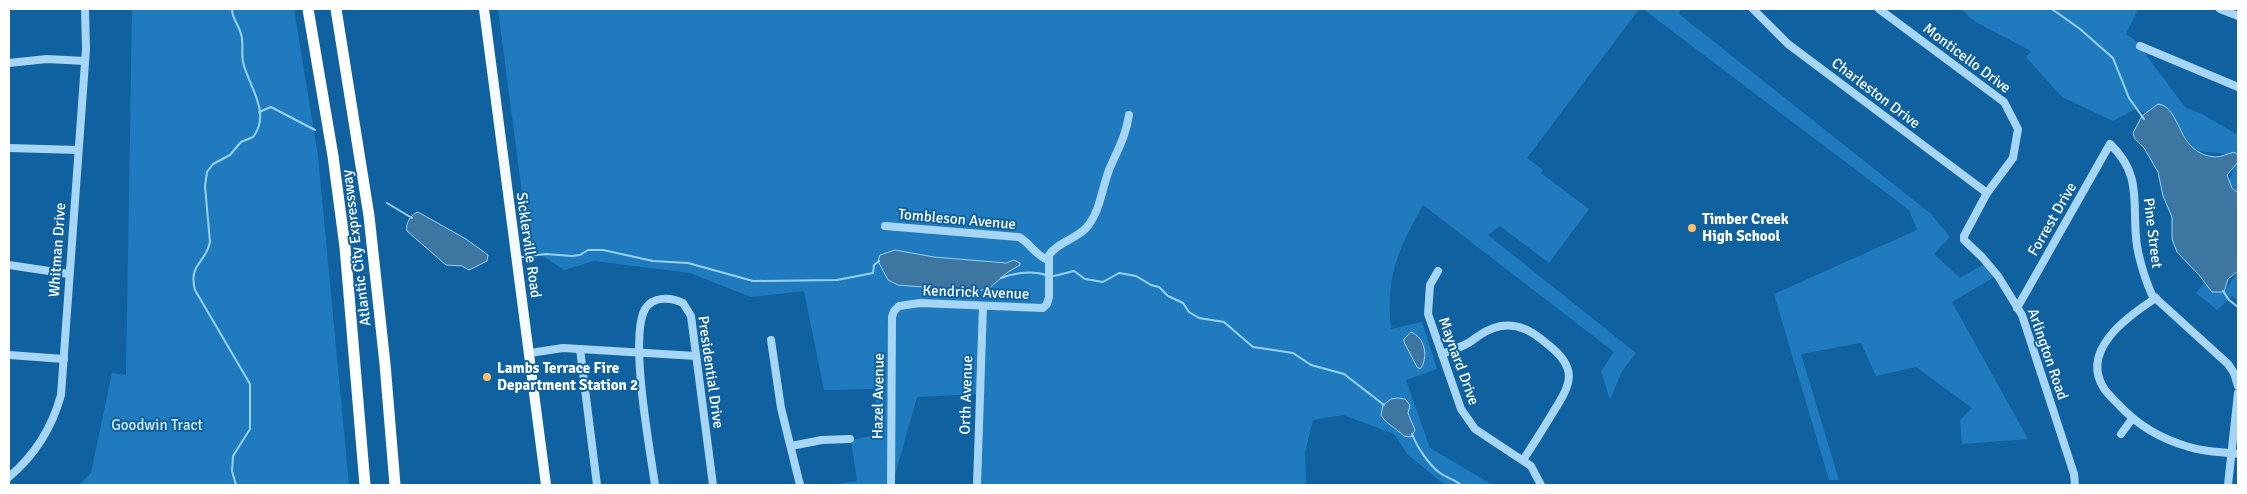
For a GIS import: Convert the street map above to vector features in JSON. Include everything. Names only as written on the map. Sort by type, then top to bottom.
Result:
[{"type":"highway","name":"Atlantic City Expressway","points":[[308,9],[344,231],[365,485]]},
{"type":"highway","name":"Atlantic City Expressway","points":[[336,9],[369,216],[384,355],[395,485]]},
{"type":"main road","name":"Sicklerville Road","points":[[484,9],[546,485]]},
{"type":"street","name":"Whitman Drive","points":[[9,477],[39,445],[51,423],[61,395],[87,32],[85,9]]},
{"type":"street","name":"Charleston Drive","points":[[1753,9],[1788,44],[1987,193]]},
{"type":"street","name":"Monticello Drive","points":[[1879,9],[2004,102],[2012,114],[2018,128],[2013,158],[1987,193]]},
{"type":"street","points":[[2220,9],[2238,16]]},
{"type":"street","points":[[2140,46],[2238,87]]},
{"type":"street","points":[[9,63],[47,59],[85,61]]},
{"type":"street","points":[[1048,260],[1053,250],[1080,234],[1091,222],[1110,168],[1123,142],[1129,116]]},
{"type":"street","name":"Pine Street","points":[[2110,144],[2123,156],[2130,170],[2133,183],[2137,245],[2145,280],[2152,295],[2228,364],[2234,373],[2238,386]]},
{"type":"street","name":"Forrest Drive","points":[[2017,308],[2110,144]]},
{"type":"street","points":[[9,148],[35,147],[78,150]]},
{"type":"street","name":"Arlington Road","points":[[1987,193],[1974,220],[1964,233],[1964,240],[1982,256],[1998,276],[2022,315],[2074,474],[2075,485]]},
{"type":"street","name":"Tombleson Avenue","points":[[885,226],[1019,237],[1036,254],[1048,260]]},
{"type":"street","name":"Kendrick Avenue","points":[[896,308],[920,303],[1043,308],[1048,304],[1049,297],[1048,260]]},
{"type":"street","points":[[9,265],[69,274]]},
{"type":"street","name":"Maynard Drive","points":[[1438,271],[1430,285],[1428,309],[1431,325],[1461,409],[1467,420],[1485,437],[1523,460],[1535,470],[1542,485]]},
{"type":"street","points":[[2156,298],[2128,316],[2114,329],[2101,351],[2098,366],[2105,390],[2132,419],[2156,435],[2190,448],[2235,454]]},
{"type":"street","name":"Presidential Drive","points":[[655,485],[639,353],[645,310],[654,301],[668,299],[678,301],[689,311],[712,485]]},
{"type":"street","name":"Orth Avenue","points":[[978,485],[983,306]]},
{"type":"street","name":"Hazel Avenue","points":[[890,485],[892,317],[896,308]]},
{"type":"street","points":[[1442,354],[1464,345],[1492,328],[1508,325],[1520,327],[1534,333],[1561,355],[1567,364],[1570,374],[1568,390],[1523,460]]},
{"type":"street","points":[[771,340],[779,397],[800,485]]},
{"type":"street","points":[[530,353],[563,348],[696,356]]},
{"type":"street","points":[[580,349],[597,485]]},
{"type":"street","points":[[9,355],[64,359]]},
{"type":"street","points":[[2228,485],[2235,454],[2238,393]]},
{"type":"street","points":[[2121,434],[2132,419]]},
{"type":"street","points":[[791,446],[822,440],[850,440]]},
{"type":"green space","name":"Goodwin Tract","points":[[132,9],[294,9],[318,156],[349,485],[79,485],[91,473],[112,373],[126,375]]},
{"type":"green space","points":[[498,9],[1639,9],[1527,158],[1543,170],[1541,173],[1589,209],[1549,263],[1500,226],[1488,235],[1636,353],[1622,371],[1610,400],[1601,371],[1614,352],[1423,205],[1406,237],[1395,264],[1390,293],[1391,329],[1422,322],[1437,369],[1406,380],[1430,448],[1493,485],[1445,485],[1408,455],[1394,434],[1343,415],[1313,420],[1305,452],[1306,485],[979,485],[979,394],[917,397],[895,475],[895,485],[832,485],[857,481],[851,440],[878,435],[875,389],[824,390],[804,291],[751,297],[690,273],[594,261],[564,270],[529,247]]},
{"type":"green space","points":[[1643,9],[1681,9],[1679,14],[1931,214],[1950,237],[1934,254],[1960,278],[1986,263],[1996,276],[1952,302],[2028,439],[1962,444],[1960,420],[1972,408],[1916,367],[1876,376],[1861,343],[1801,354],[1839,480],[1829,480],[1774,294],[1917,230],[1909,210]]},
{"type":"green space","points":[[1961,9],[2138,9],[2126,34],[2135,40],[2185,107],[2202,114],[2238,135],[2238,155],[2196,151],[2177,125],[2135,109],[2113,121],[2062,97],[2026,57],[2031,51],[1974,21]]},
{"type":"green space","points":[[2238,155],[2238,193],[2229,182]]},
{"type":"green space","points":[[2238,272],[2238,301],[2232,296],[2217,310],[2196,293],[2205,282],[2224,292]]},
{"type":"shaded area","points":[[2158,104],[2166,107],[2172,113],[2186,140],[2202,154],[2217,157],[2234,152],[2238,155],[2238,162],[2227,175],[2232,188],[2238,193],[2238,271],[2228,279],[2224,292],[2212,292],[2177,252],[2172,239],[2172,217],[2163,196],[2158,172],[2144,148],[2135,139],[2133,133],[2142,116]]},
{"type":"shaded area","points":[[418,212],[466,239],[488,255],[487,261],[469,270],[462,266],[446,265],[407,231],[409,220]]},
{"type":"shaded area","points":[[895,250],[934,257],[1006,263],[1014,260],[1020,263],[1020,265],[1008,272],[987,290],[960,290],[898,285],[888,280],[878,261],[880,255]]},
{"type":"shaded area","points":[[1411,332],[1420,338],[1424,348],[1425,354],[1420,369],[1417,367],[1404,342],[1404,339]]},
{"type":"shaded area","points":[[1391,399],[1405,399],[1410,405],[1408,413],[1415,430],[1411,437],[1404,436],[1381,415],[1383,405]]},
{"type":"waterway","points":[[232,9],[242,37],[243,62],[257,99],[260,118],[258,128],[253,137],[241,142],[230,155],[213,164],[207,172],[205,186],[210,242],[205,255],[196,269],[193,281],[195,290],[250,384],[250,429],[233,456],[232,471],[236,485]]},
{"type":"waterway","points":[[2052,9],[2080,29],[2113,58],[2129,98],[2144,119]]},
{"type":"waterway","points":[[259,112],[271,107],[315,130]]},
{"type":"waterway","points":[[387,203],[412,218]]},
{"type":"waterway","points":[[521,257],[546,254],[572,256],[580,255],[588,250],[603,250],[653,261],[688,263],[753,281],[837,280],[873,273],[874,265],[879,261]]},
{"type":"waterway","points":[[1054,276],[1074,271],[1085,279],[1103,282],[1119,273],[1136,276],[1151,285],[1159,287],[1168,296],[1183,303],[1189,312],[1199,318],[1224,322],[1253,347],[1293,353],[1311,365],[1344,374],[1384,405]]},
{"type":"waterway","points":[[1001,278],[1024,273],[1041,273],[1046,275]]},
{"type":"waterway","points":[[2223,291],[2229,300],[2238,307]]},
{"type":"waterway","points":[[1412,434],[1428,461],[1440,473],[1461,485]]},
{"type":"place","name":"Timber Creek High School","points":[[1692,228]]},
{"type":"place","name":"Lambs Terrace Fire Department Station 2","points":[[487,377]]}]
